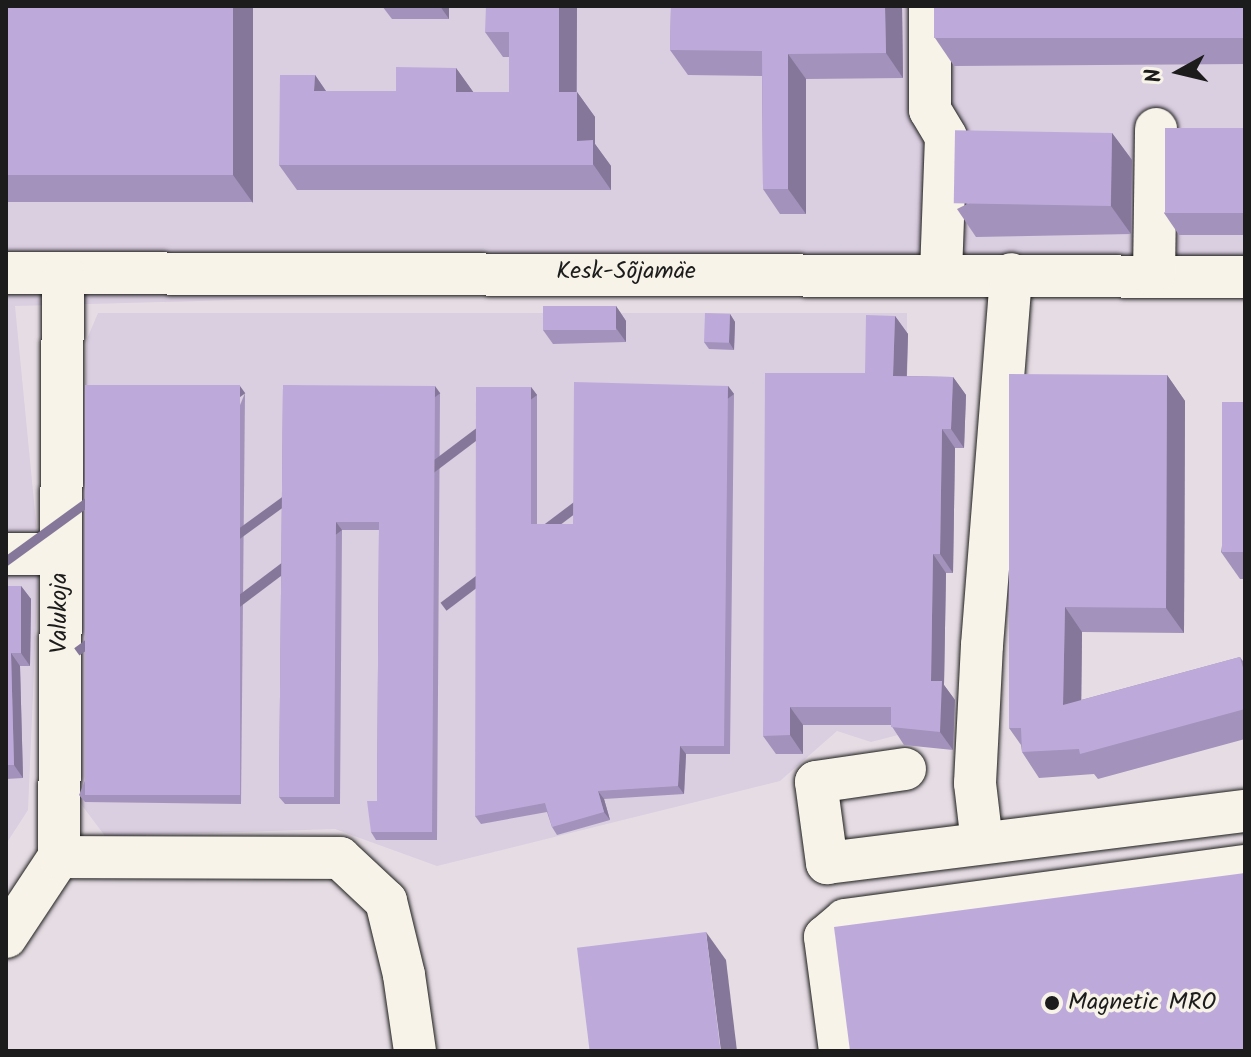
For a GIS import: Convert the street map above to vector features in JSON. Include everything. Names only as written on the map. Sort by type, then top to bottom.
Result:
[{"type":"street","points":[[930,6],[930,110],[946,137],[941,274]]},
{"type":"street","points":[[1154,276],[1156,129]]},
{"type":"street","name":"Kesk-Sõjamäe","points":[[6,273],[1245,277]]},
{"type":"street","name":"Valukoja","points":[[59,857],[63,273]]},
{"type":"street","points":[[982,843],[975,783],[982,645],[1011,274]]},
{"type":"street","points":[[6,554],[61,554]]},
{"type":"street","points":[[905,769],[816,782],[827,863],[1245,811]]},
{"type":"street","points":[[6,937],[59,857],[340,858],[386,901],[415,1051]]},
{"type":"street","points":[[840,1051],[825,937],[845,920],[1245,866]]},
{"type":"shaded area","points":[[6,6],[1245,6],[1245,261],[463,294],[15,306],[39,553],[28,810],[6,844]]},
{"type":"shaded area","points":[[98,313],[907,313],[905,699],[898,735],[871,742],[837,731],[780,781],[437,866],[335,829],[105,836],[75,796],[87,339]]},
{"type":"building","points":[[6,6],[233,6],[233,175],[6,175]]},
{"type":"building","points":[[486,6],[559,6],[559,92],[577,92],[577,141],[593,140],[593,165],[279,165],[280,75],[315,75],[314,91],[396,91],[396,67],[456,68],[456,92],[509,92],[509,32],[485,32]]},
{"type":"building","points":[[671,6],[885,6],[886,53],[788,54],[788,189],[763,189],[762,51],[670,50]]},
{"type":"building","points":[[934,6],[1245,6],[1245,38],[934,38]]},
{"type":"building","points":[[1165,128],[1245,128],[1245,213],[1165,213]]},
{"type":"building","points":[[955,130],[1112,133],[1111,206],[954,203]]},
{"type":"building","points":[[543,306],[616,306],[616,330],[543,330]]},
{"type":"building","points":[[705,313],[730,314],[729,343],[704,342]]},
{"type":"building","points":[[866,315],[895,316],[893,376],[953,377],[951,429],[942,429],[940,554],[933,554],[931,681],[942,681],[940,732],[891,727],[891,707],[790,707],[790,735],[763,736],[765,373],[865,373]]},
{"type":"building","points":[[1009,374],[1167,375],[1166,608],[1065,607],[1063,705],[1240,657],[1245,675],[1245,709],[1080,754],[1079,749],[1022,752],[1021,728],[1009,728]]},
{"type":"building","points":[[574,382],[728,386],[724,746],[680,746],[678,786],[598,791],[604,812],[552,827],[545,803],[475,816],[476,387],[531,387],[531,524],[573,524]]},
{"type":"building","points":[[85,385],[240,385],[240,795],[85,795]]},
{"type":"building","points":[[283,385],[435,386],[432,832],[371,832],[367,801],[377,801],[379,522],[336,522],[334,797],[279,797]]},
{"type":"building","points":[[1222,402],[1245,402],[1245,552],[1222,552]]},
{"type":"building","points":[[6,586],[21,586],[21,653],[11,653],[14,765],[6,765]]},
{"type":"building","name":"Magnetic MRO","points":[[1245,873],[1245,1051],[850,1051],[834,927]]},
{"type":"building","points":[[706,932],[721,1051],[590,1051],[577,948]]},
{"type":"place","name":"Magnetic MRO","points":[[1052,1003]]}]
